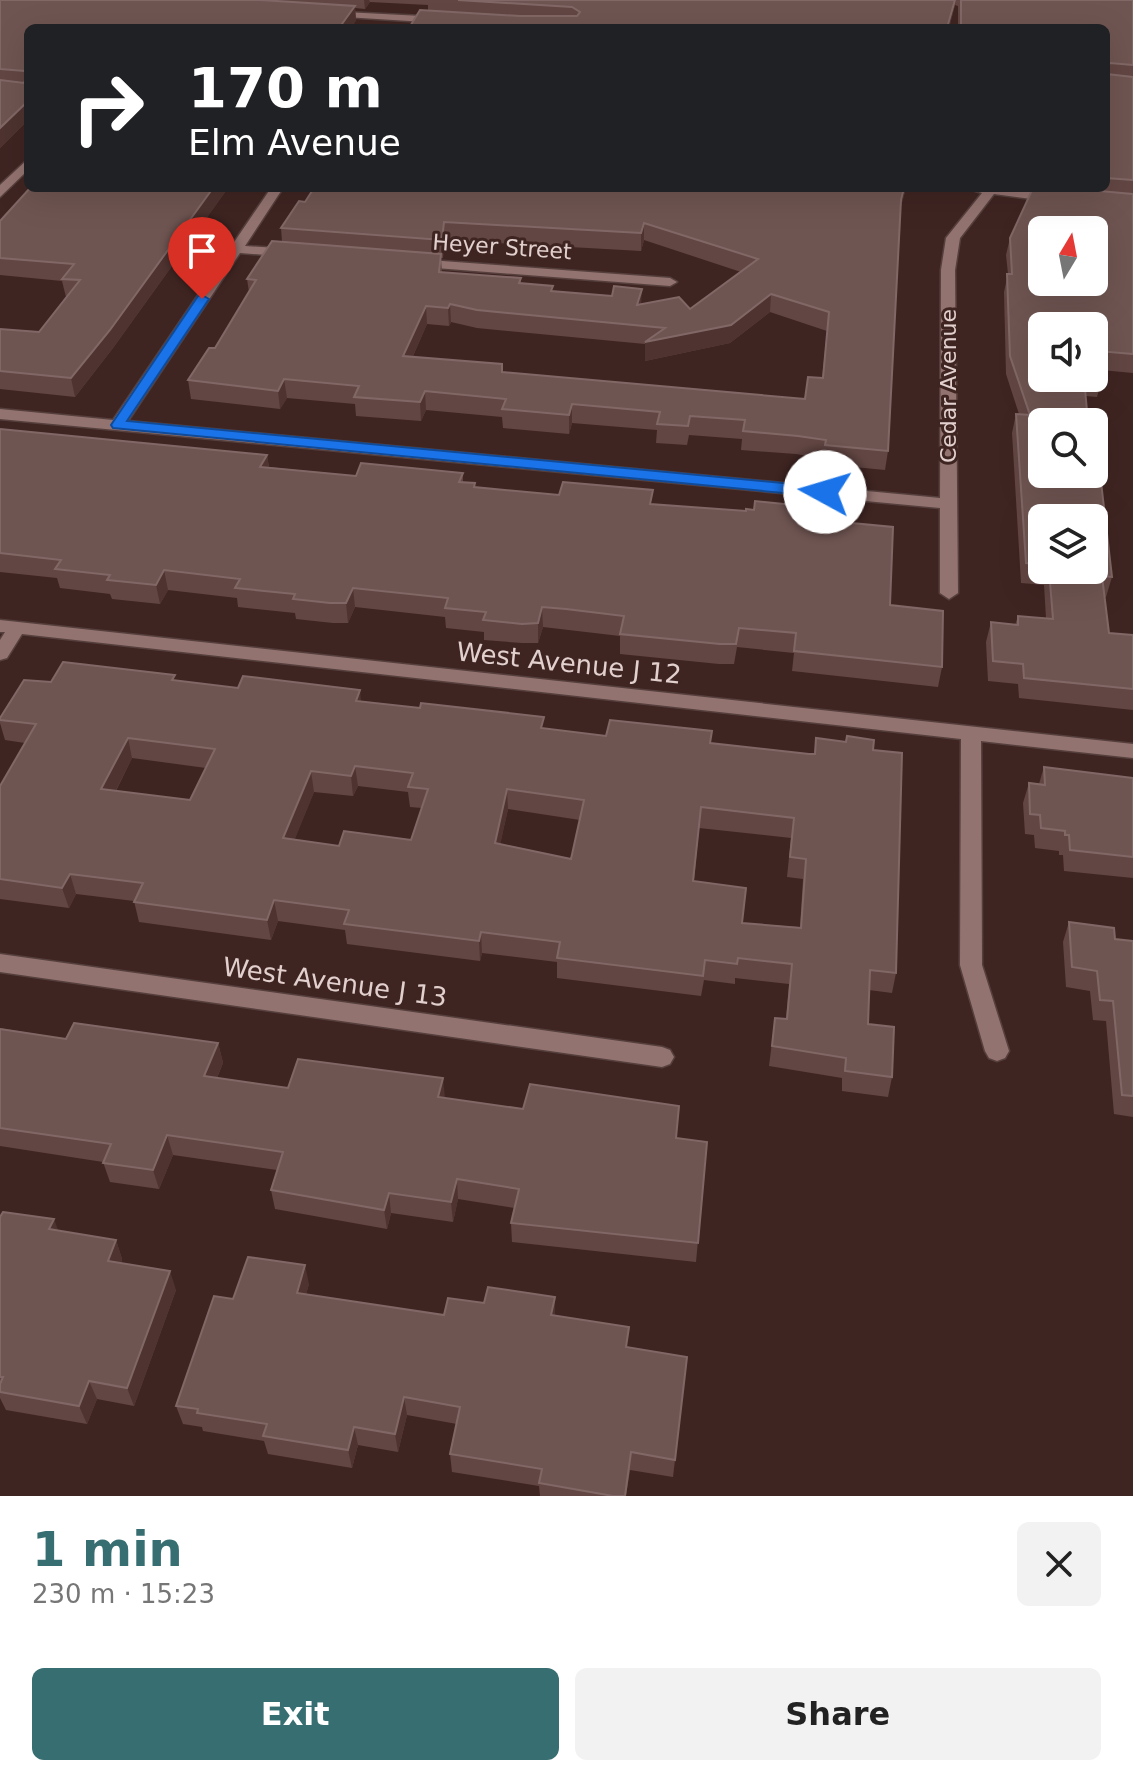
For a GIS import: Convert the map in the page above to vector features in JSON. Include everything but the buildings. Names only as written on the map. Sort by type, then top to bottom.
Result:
[{"type":"street","points":[[312,12],[452,21]]},
{"type":"street","points":[[388,24],[392,17]]},
{"type":"street","points":[[0,193],[24,167]]},
{"type":"street","points":[[118,425],[274,192]]},
{"type":"street","points":[[989,192],[1075,200]]},
{"type":"street","name":"Cedar Avenue","points":[[949,593],[948,270],[953,238],[989,192]]},
{"type":"street","points":[[236,249],[313,255]]},
{"type":"street","name":"Heyer Street","points":[[406,262],[670,282]]},
{"type":"street","points":[[0,414],[947,504]]},
{"type":"street","points":[[0,654],[8,627]]},
{"type":"street","name":"West Avenue J 12","points":[[8,627],[1133,751]]},
{"type":"street","points":[[971,733],[971,965],[997,1051]]},
{"type":"street","name":"West Avenue J 13","points":[[0,963],[662,1057]]},
{"type":"route","points":[[202,299],[118,425],[825,492]]}]
